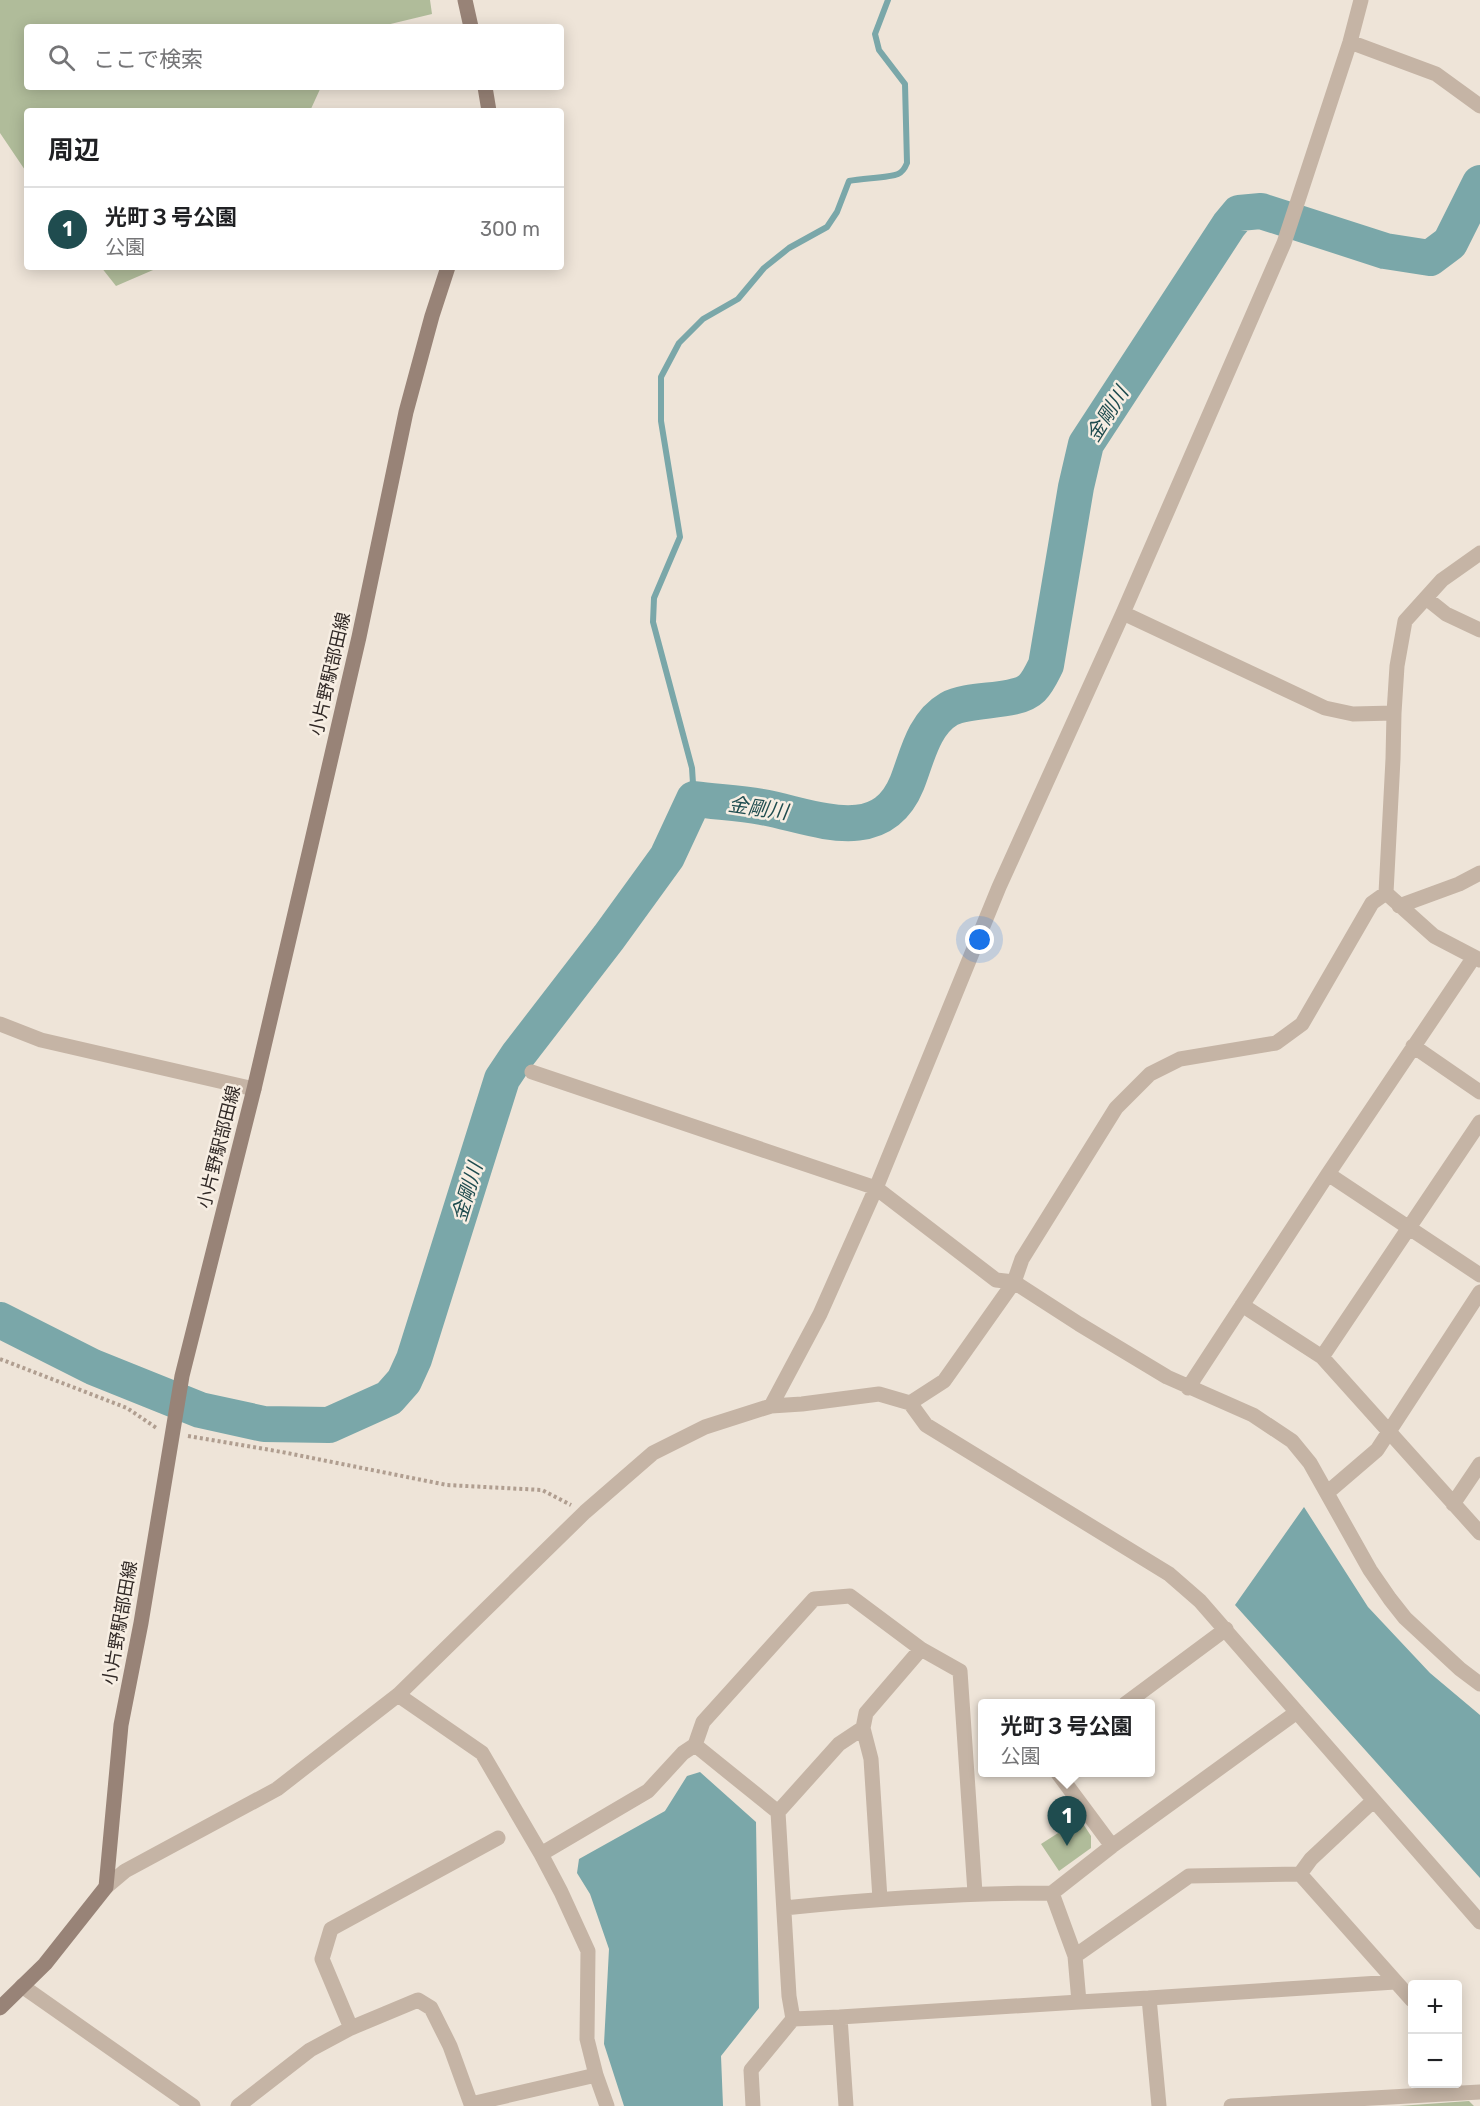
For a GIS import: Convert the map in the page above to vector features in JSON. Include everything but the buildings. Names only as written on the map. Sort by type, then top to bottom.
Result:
[{"type":"main road","points":[[465,0],[470,24]]},
{"type":"main road","points":[[486,90],[488,108]]},
{"type":"main road","name":"小片野駅部田線","points":[[106,1887],[121,1725],[141,1623],[182,1376],[254,1089],[360,637],[406,412],[447,270]]},
{"type":"main road","points":[[0,2008],[45,1964],[106,1887]]},
{"type":"street","points":[[771,1407],[820,1314],[876,1188],[936,1044],[960,978],[1123,613],[1284,243],[1350,42],[1361,0]]},
{"type":"street","points":[[1350,42],[1436,74],[1480,106]]},
{"type":"street","points":[[1188,1388],[1413,1046],[1477,958],[1434,936],[1386,893],[1397,666],[1405,621],[1442,580],[1480,553]]},
{"type":"street","points":[[1426,598],[1446,614],[1480,630]]},
{"type":"street","points":[[1123,613],[1325,708],[1353,714],[1394,714]]},
{"type":"street","points":[[1399,906],[1459,884],[1480,873]]},
{"type":"street","points":[[910,1403],[944,1381],[1014,1281],[1022,1259],[1116,1108],[1150,1074],[1180,1059],[1276,1043],[1302,1024],[1372,903],[1386,893]]},
{"type":"street","points":[[0,1024],[41,1040],[254,1089]]},
{"type":"street","points":[[1413,1046],[1480,1092]]},
{"type":"street","points":[[532,1072],[876,1188],[996,1280],[1014,1281],[1078,1324],[1188,1388],[1253,1415],[1292,1441],[1310,1463],[1370,1570],[1390,1599],[1420,1632],[1480,1684]]},
{"type":"street","points":[[1322,1357],[1480,1122]]},
{"type":"street","points":[[1328,1174],[1480,1275]]},
{"type":"street","points":[[1328,1492],[1377,1450],[1480,1292]]},
{"type":"street","points":[[1242,1305],[1322,1357],[1480,1533]]},
{"type":"street","points":[[106,1887],[124,1871],[277,1788],[398,1695],[585,1512],[653,1454],[705,1427],[771,1407],[879,1394],[910,1403],[927,1425],[1169,1574],[1200,1601],[1480,1922]]},
{"type":"street","points":[[1453,1504],[1480,1464]]},
{"type":"street","points":[[541,1854],[648,1791],[683,1753],[695,1745],[703,1722],[814,1599],[850,1596],[921,1649],[960,1671],[975,1893]]},
{"type":"street","points":[[1132,1699],[1226,1629]]},
{"type":"street","points":[[880,1899],[871,1759],[863,1728],[866,1713],[921,1649]]},
{"type":"street","points":[[398,1695],[482,1753],[541,1854],[588,1952],[587,2039],[607,2106]]},
{"type":"street","points":[[784,1908],[975,1893],[1052,1893],[1112,1846],[1297,1712]]},
{"type":"street","points":[[793,2019],[789,1996],[778,1812],[839,1744],[863,1728]]},
{"type":"street","points":[[695,1745],[778,1812]]},
{"type":"street","points":[[1060,1777],[1112,1846]]},
{"type":"street","points":[[1300,1874],[1311,1859],[1373,1800]]},
{"type":"street","points":[[351,2028],[322,1959],[331,1929],[498,1838]]},
{"type":"street","points":[[1075,1956],[1190,1876],[1300,1874],[1408,1995]]},
{"type":"street","points":[[1052,1893],[1075,1956],[1079,2002]]},
{"type":"street","points":[[753,2106],[751,2070],[793,2019],[1395,1982]]},
{"type":"street","points":[[22,1986],[193,2106]]},
{"type":"street","points":[[1149,1998],[1159,2106]]},
{"type":"street","points":[[238,2106],[310,2050],[351,2028],[418,2000],[431,2008],[450,2046],[468,2105],[596,2075]]},
{"type":"street","points":[[840,2017],[846,2106]]},
{"type":"street","points":[[1231,2106],[1377,2101],[1453,2088],[1480,2092]]},
{"type":"path","points":[[0,1359],[126,1408],[159,1430],[447,1485],[542,1490],[585,1512]]},
{"type":"green space","points":[[0,0],[430,0],[432,14],[390,24],[24,24],[24,90],[320,90],[311,108],[24,108],[24,169],[0,133]]},
{"type":"green space","points":[[103,270],[153,270],[116,286]]},
{"type":"green space","points":[[1080,1819],[1091,1836],[1091,1848],[1059,1871],[1041,1844]]},
{"type":"green space","points":[[1469,2101],[1474,2106],[1399,2106]]},
{"type":"water","points":[[1304,1507],[1368,1607],[1430,1673],[1480,1715],[1480,1878],[1235,1605]]},
{"type":"water","points":[[700,1772],[756,1822],[759,2008],[721,2056],[723,2106],[624,2106],[604,2044],[609,1949],[590,1894],[577,1873],[579,1859],[665,1811],[687,1776]]},
{"type":"waterway","points":[[694,799],[692,768],[653,622],[654,598],[680,537],[661,421],[661,377],[679,343],[703,319],[738,299],[764,268],[789,248],[827,227],[837,212],[849,181],[894,175],[905,168],[907,163],[905,84],[879,50],[875,34],[888,0]]},
{"type":"waterway","name":"金剛川","points":[[0,1320],[93,1367],[200,1410],[264,1424],[329,1425],[389,1398],[404,1381],[414,1359],[502,1079],[667,857],[694,799],[754,806],[823,821],[844,823],[863,822],[880,816],[895,803],[907,783],[927,732],[940,715],[958,705],[1005,699],[1025,693],[1038,680],[1046,665],[1076,487],[1086,444],[1239,213],[1261,211],[1385,251],[1430,258],[1450,243],[1480,183]]},
{"type":"place","name":"光町３号公園","points":[[1067,1846]]}]
